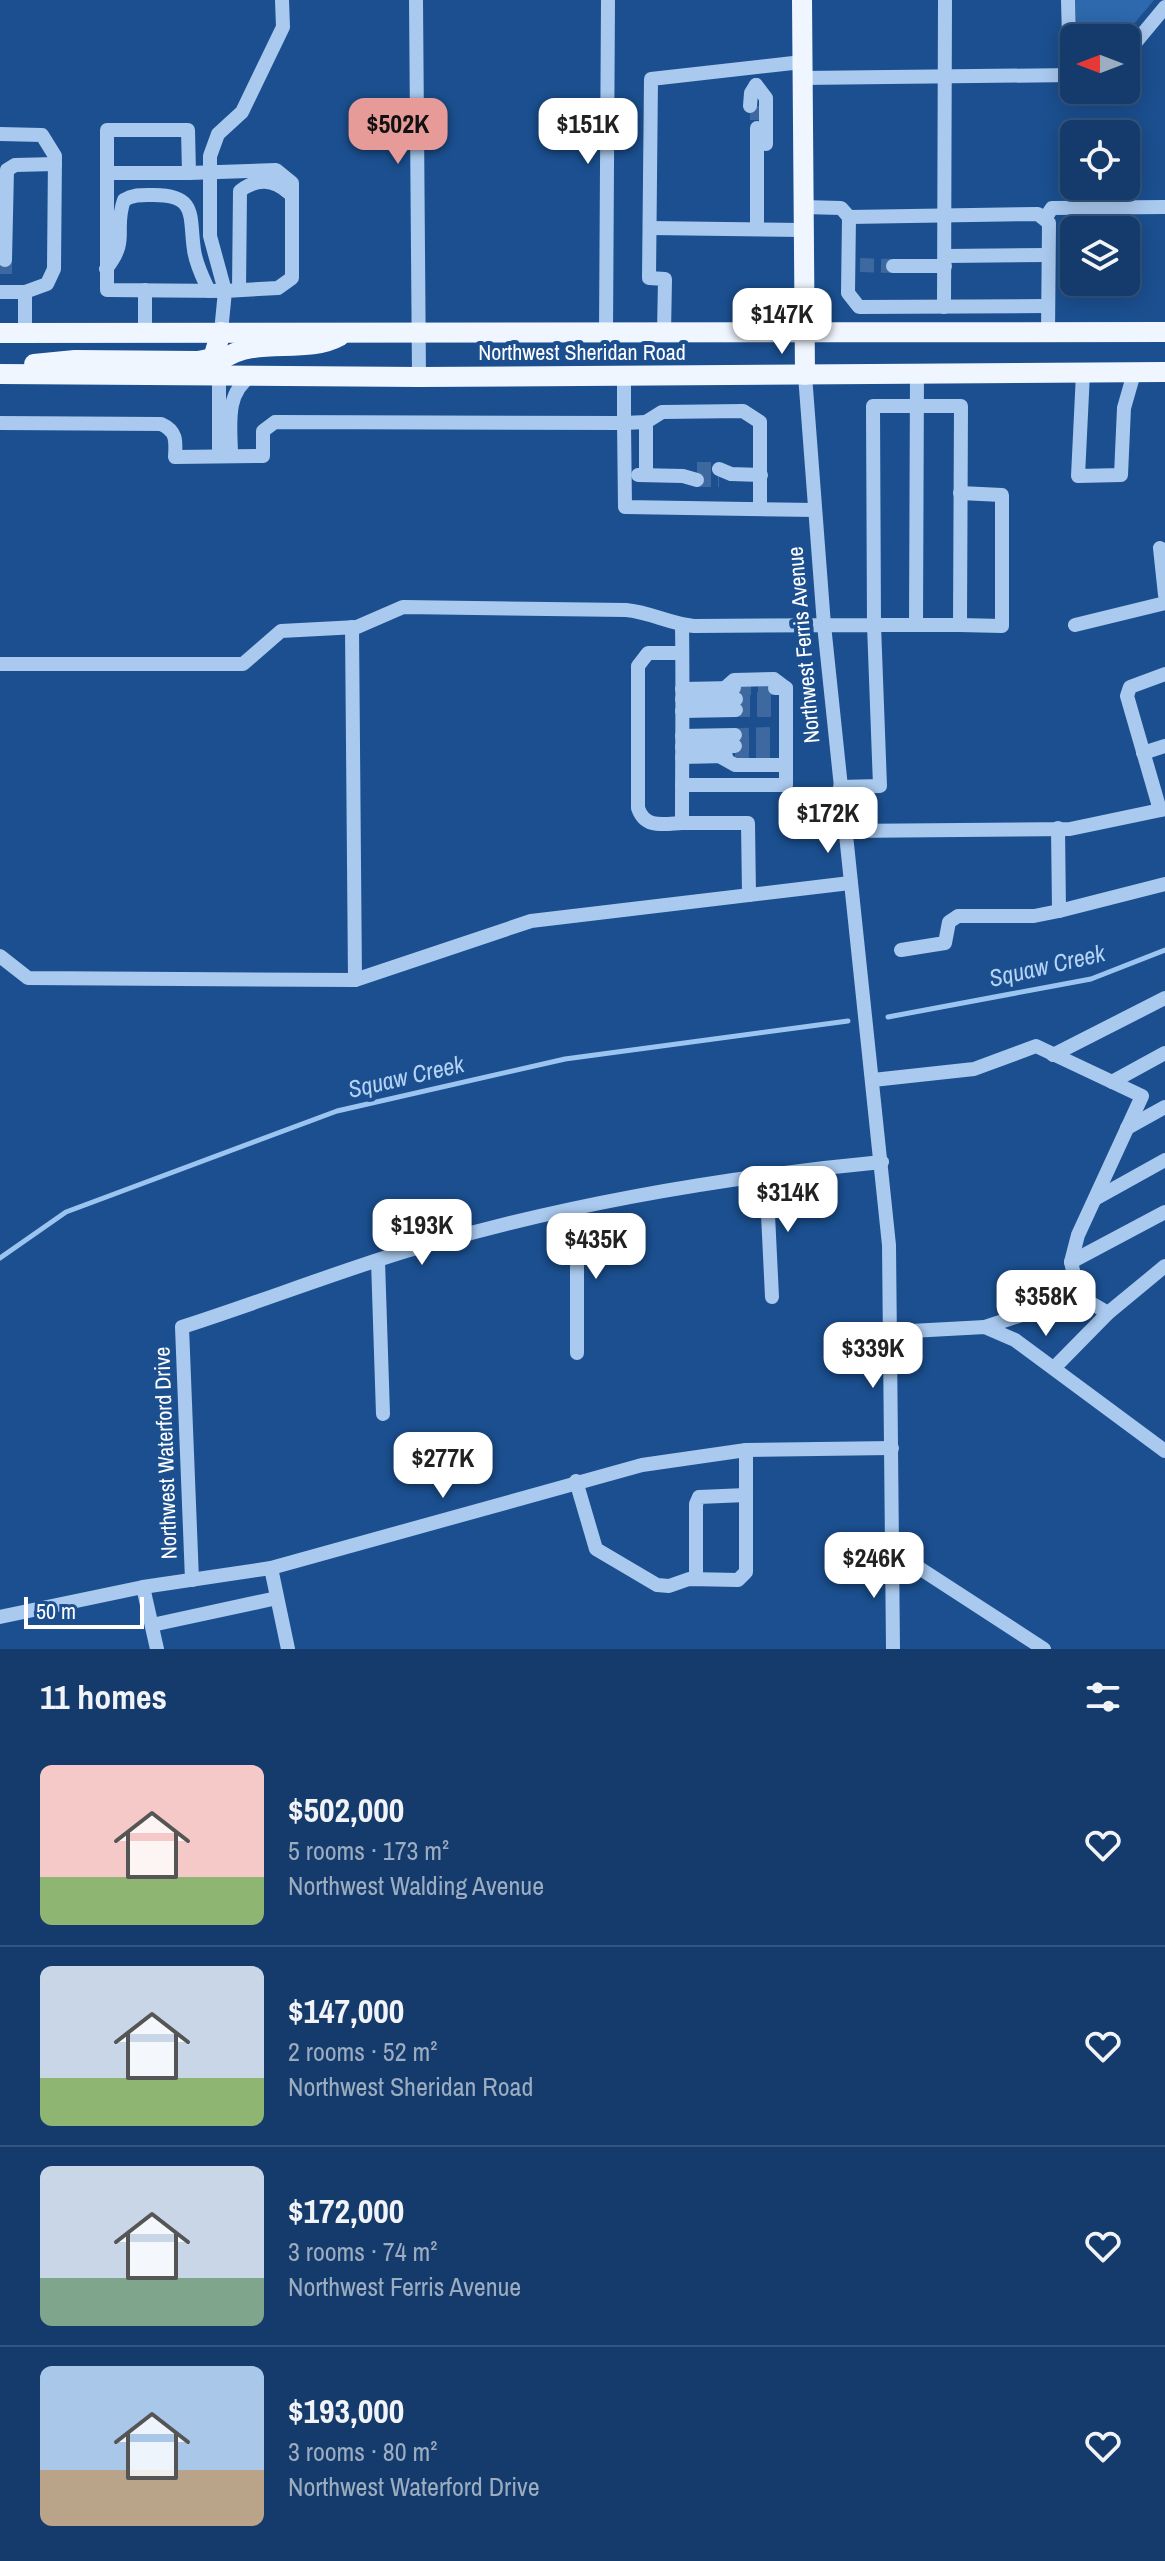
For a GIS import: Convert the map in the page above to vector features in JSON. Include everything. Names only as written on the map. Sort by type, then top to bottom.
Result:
[{"type":"main road","name":"Northwest Ferris Avenue","points":[[802,0],[805,375]]},
{"type":"main road","points":[[4,374],[37,362],[213,358],[221,332]]},
{"type":"main road","points":[[219,377],[222,360],[232,353],[258,348],[312,347],[347,332]]},
{"type":"main road","name":"Northwest Sheridan Road","points":[[0,333],[1165,332]]},
{"type":"main road","name":"Northwest Sheridan Road","points":[[4,374],[419,377],[1165,372]]},
{"type":"street","points":[[232,291],[210,236],[210,156],[218,134],[242,112],[283,27],[282,0]]},
{"type":"street","points":[[416,0],[419,377]]},
{"type":"street","points":[[606,333],[608,0]]},
{"type":"street","points":[[944,307],[945,0]]},
{"type":"street","points":[[1068,0],[1069,24]]},
{"type":"street","points":[[1140,37],[1165,7]]},
{"type":"street","points":[[753,106],[751,93],[756,85],[756,65]]},
{"type":"street","points":[[664,333],[665,279],[649,278],[651,79],[756,65],[945,77],[1060,76]]},
{"type":"street","points":[[756,85],[766,98],[766,163],[757,172]]},
{"type":"street","points":[[753,128],[751,159],[757,172],[757,228]]},
{"type":"street","points":[[107,173],[212,174],[276,170],[292,183],[292,278],[278,288],[232,291],[107,290],[106,269],[107,130],[188,130],[189,173]]},
{"type":"street","points":[[0,134],[42,135],[55,156],[55,164],[54,269],[47,284],[25,292],[2,292],[7,170],[15,165],[55,164]]},
{"type":"street","points":[[221,332],[232,291],[240,191],[252,182],[276,182],[292,195]]},
{"type":"street","points":[[106,269],[120,252],[124,200],[132,195],[172,195],[182,200],[191,214],[194,251],[209,291]]},
{"type":"street","points":[[803,207],[841,208],[849,217],[854,265],[848,293],[859,307],[1048,306]]},
{"type":"street","points":[[1048,332],[1046,217],[1052,208],[1165,207]]},
{"type":"street","points":[[849,217],[1038,214],[1046,217]]},
{"type":"street","points":[[650,228],[803,230]]},
{"type":"street","points":[[893,266],[1048,255]]},
{"type":"street","points":[[145,290],[145,333]]},
{"type":"street","points":[[25,292],[25,333]]},
{"type":"street","points":[[1083,373],[1078,476],[1121,475],[1124,408],[1134,373]]},
{"type":"street","points":[[916,625],[917,374]]},
{"type":"street","name":"Northwest Ferris Avenue","points":[[805,375],[824,625],[882,1162],[892,1332],[893,1649]]},
{"type":"street","points":[[225,456],[231,403],[236,389],[251,376]]},
{"type":"street","points":[[624,376],[625,507],[815,510]]},
{"type":"street","points":[[219,377],[225,456]]},
{"type":"street","points":[[840,787],[880,786],[874,625],[873,406],[961,406],[960,625]]},
{"type":"street","points":[[0,423],[161,424],[170,428],[176,437],[175,457],[263,456],[263,431],[275,422],[624,423],[646,422],[662,412],[753,414],[760,422],[760,508]]},
{"type":"street","points":[[646,422],[646,475]]},
{"type":"street","points":[[723,474],[761,475]]},
{"type":"street","points":[[624,475],[692,475]]},
{"type":"street","points":[[0,664],[219,667],[243,664],[281,631],[352,627],[403,607],[642,611],[682,625],[1002,626],[1002,495],[960,493]]},
{"type":"street","points":[[1160,548],[1165,595]]},
{"type":"street","points":[[1075,625],[1165,603]]},
{"type":"street","points":[[682,625],[682,823]]},
{"type":"street","points":[[352,627],[355,980]]},
{"type":"street","points":[[682,653],[648,653],[638,666],[638,808],[641,818],[649,824],[748,823],[749,895]]},
{"type":"street","points":[[845,831],[1058,828],[1162,810],[1127,696],[1130,687],[1165,674]]},
{"type":"street","points":[[682,785],[786,785],[781,748],[780,699],[774,679],[734,680],[733,696]]},
{"type":"street","points":[[682,700],[733,696]]},
{"type":"street","points":[[682,700],[733,696]]},
{"type":"street","points":[[682,746],[735,745],[719,756]]},
{"type":"street","points":[[682,746],[719,756],[735,765],[781,748]]},
{"type":"street","points":[[1143,753],[1165,746]]},
{"type":"street","points":[[1058,828],[1059,911]]},
{"type":"street","points":[[0,956],[28,978],[355,980],[531,921],[850,883]]},
{"type":"street","points":[[901,950],[945,943],[949,922],[958,916],[1034,916],[1165,884]]},
{"type":"street","points":[[1053,1055],[1165,998]]},
{"type":"street","points":[[873,1080],[974,1069],[1036,1046],[1142,1096],[1078,1235],[1071,1262],[1079,1296],[1108,1313]]},
{"type":"street","points":[[1112,1082],[1165,1053]]},
{"type":"street","points":[[1127,1128],[1165,1107]]},
{"type":"street","points":[[1094,1199],[1165,1160]]},
{"type":"street","name":"Northwest Waterford Drive","points":[[192,1580],[182,1327],[378,1261],[577,1209],[766,1173],[882,1162]]},
{"type":"street","points":[[766,1173],[772,1297]]},
{"type":"street","points":[[577,1209],[577,1353]]},
{"type":"street","points":[[1071,1262],[1165,1212]]},
{"type":"street","points":[[378,1261],[383,1414]]},
{"type":"street","points":[[1055,1367],[1108,1313],[1165,1266]]},
{"type":"street","points":[[892,1332],[985,1327],[1079,1296]]},
{"type":"street","points":[[985,1327],[1015,1340],[1055,1367],[1165,1451]]},
{"type":"street","points":[[0,1617],[143,1587],[271,1568],[642,1465],[746,1450],[892,1448]]},
{"type":"street","points":[[576,1481],[596,1549],[657,1585],[696,1579],[744,1578],[746,1450]]},
{"type":"street","points":[[696,1579],[696,1504],[699,1497],[746,1495]]},
{"type":"street","points":[[893,1551],[1044,1649]]},
{"type":"street","points":[[271,1568],[288,1649]]},
{"type":"street","points":[[143,1587],[157,1649]]},
{"type":"street","points":[[152,1625],[277,1598]]},
{"type":"shaded area","points":[[1075,0],[1154,0],[1134,24],[1076,24]]},
{"type":"waterway","name":"Squaw Creek","points":[[888,1017],[1091,979],[1165,950]]},
{"type":"waterway","name":"Squaw Creek","points":[[0,1258],[66,1212],[337,1111],[565,1059],[848,1021]]},
{"type":"tunnel","points":[[757,106],[757,128]]},
{"type":"tunnel","points":[[5,260],[5,275]]},
{"type":"tunnel","points":[[860,265],[893,266]]},
{"type":"tunnel","points":[[697,469],[719,469]]},
{"type":"tunnel","points":[[697,480],[719,480]]},
{"type":"tunnel","points":[[737,688],[775,688]]},
{"type":"tunnel","points":[[736,699],[774,699]]},
{"type":"tunnel","points":[[736,710],[774,710]]},
{"type":"tunnel","points":[[735,735],[774,734]]},
{"type":"tunnel","points":[[735,746],[774,745]]},
{"type":"tunnel","points":[[735,756],[774,755]]}]
